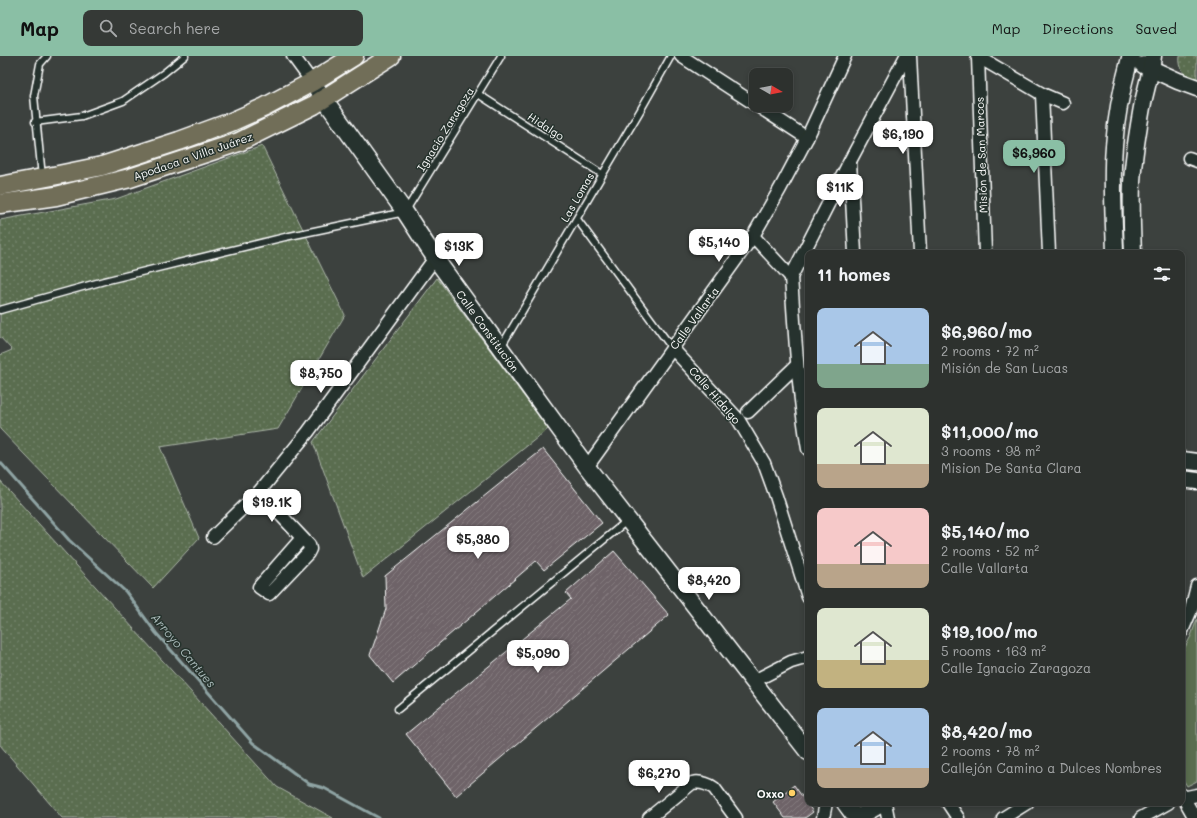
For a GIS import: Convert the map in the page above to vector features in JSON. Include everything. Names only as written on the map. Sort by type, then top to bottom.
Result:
[{"type":"main road","name":"Apodaca a Villa Juárez","points":[[0,186],[102,166],[231,122],[312,82],[354,56]]},
{"type":"main road","name":"Apodaca a Villa Juárez","points":[[0,204],[56,196],[130,178],[239,142],[301,112],[324,99],[391,56]]},
{"type":"main road","points":[[1115,250],[1113,181],[1114,146],[1120,100],[1129,57],[1152,63],[1197,88]]},
{"type":"main road","points":[[1133,250],[1132,181],[1135,149],[1142,105],[1152,63]]},
{"type":"main road","name":"Calle Constitución","points":[[312,82],[405,212],[435,258],[587,467],[805,748]]},
{"type":"main road","points":[[1185,460],[1197,462]]},
{"type":"main road","points":[[1185,480],[1197,482]]},
{"type":"main road","points":[[852,810],[870,806]]},
{"type":"street","name":"Calle Constitución","points":[[293,56],[312,82]]},
{"type":"street","points":[[681,56],[807,138]]},
{"type":"street","name":"Calle Vallarta","points":[[587,467],[753,236],[807,138],[845,56]]},
{"type":"street","points":[[805,407],[804,393],[796,365],[791,277],[850,161],[906,56]]},
{"type":"street","points":[[910,56],[920,250]]},
{"type":"street","points":[[977,56],[1042,94],[1063,103]]},
{"type":"street","name":"Misión de San Marcos","points":[[977,56],[985,250]]},
{"type":"street","points":[[1042,94],[1049,250]]},
{"type":"street","points":[[850,161],[855,250]]},
{"type":"street","points":[[753,236],[791,277]]},
{"type":"street","points":[[213,537],[258,492],[308,432],[435,258]]},
{"type":"street","name":"Calle Hidalgo","points":[[672,348],[738,419],[764,463],[805,588]]},
{"type":"street","points":[[748,412],[796,365]]},
{"type":"street","points":[[258,492],[309,545],[310,549],[308,553],[269,594],[259,586],[302,538]]},
{"type":"street","points":[[1185,624],[1191,610],[1197,586]]},
{"type":"street","points":[[754,681],[791,662],[805,658]]},
{"type":"street","points":[[651,817],[692,783],[697,782],[714,788],[736,818]]},
{"type":"street","points":[[1185,797],[1197,795]]},
{"type":"street","points":[[1185,800],[1195,818]]},
{"type":"street","points":[[823,818],[825,806]]},
{"type":"street","points":[[885,806],[888,818]]},
{"type":"street","points":[[950,806],[958,818]]},
{"type":"street","points":[[1003,818],[1022,806]]},
{"type":"street","points":[[1141,818],[1163,806]]},
{"type":"lane","points":[[42,178],[35,122],[34,96],[40,64],[47,56]]},
{"type":"lane","points":[[35,122],[82,116],[123,101],[164,73],[185,56]]},
{"type":"lane","name":"Ignacio Zaragoza","points":[[405,212],[501,56]]},
{"type":"lane","name":"Las Lomas","points":[[500,348],[577,219],[670,56]]},
{"type":"lane","name":"Hidalgo","points":[[478,94],[602,174]]},
{"type":"lane","points":[[0,310],[104,281],[285,236],[405,212]]},
{"type":"lane","name":"Calle Hidalgo","points":[[577,219],[672,348]]},
{"type":"lane","points":[[398,709],[628,520]]},
{"type":"green space","points":[[1180,56],[1197,56],[1197,83],[1186,76],[1180,65]]},
{"type":"green space","points":[[307,95],[308,97],[246,129],[181,154],[129,170],[72,184],[69,181]]},
{"type":"green space","points":[[262,146],[345,315],[278,429],[160,447],[199,538],[153,588],[0,429],[0,355],[12,350],[0,337],[0,220],[116,199]]},
{"type":"green space","points":[[437,278],[548,429],[363,578],[313,442]]},
{"type":"green space","points":[[0,481],[277,787],[333,818],[62,818],[0,745]]},
{"type":"green space","points":[[1197,619],[1197,781],[1187,786],[1185,783],[1185,647]]},
{"type":"building","points":[[543,449],[602,523],[544,570],[536,561],[393,683],[370,655],[386,609],[385,576]]},
{"type":"building","points":[[614,551],[669,615],[456,796],[406,734],[571,599],[566,593]]},
{"type":"building","name":"Oxxo","points":[[794,785],[805,801],[805,806],[809,806],[813,812],[805,818],[785,818],[773,802]]},
{"type":"waterway","name":"Arroyo Cantues","points":[[0,462],[69,540],[126,592],[156,633],[253,743],[309,784],[324,788],[379,818]]},
{"type":"place","name":"Oxxo","points":[[792,793]]}]
